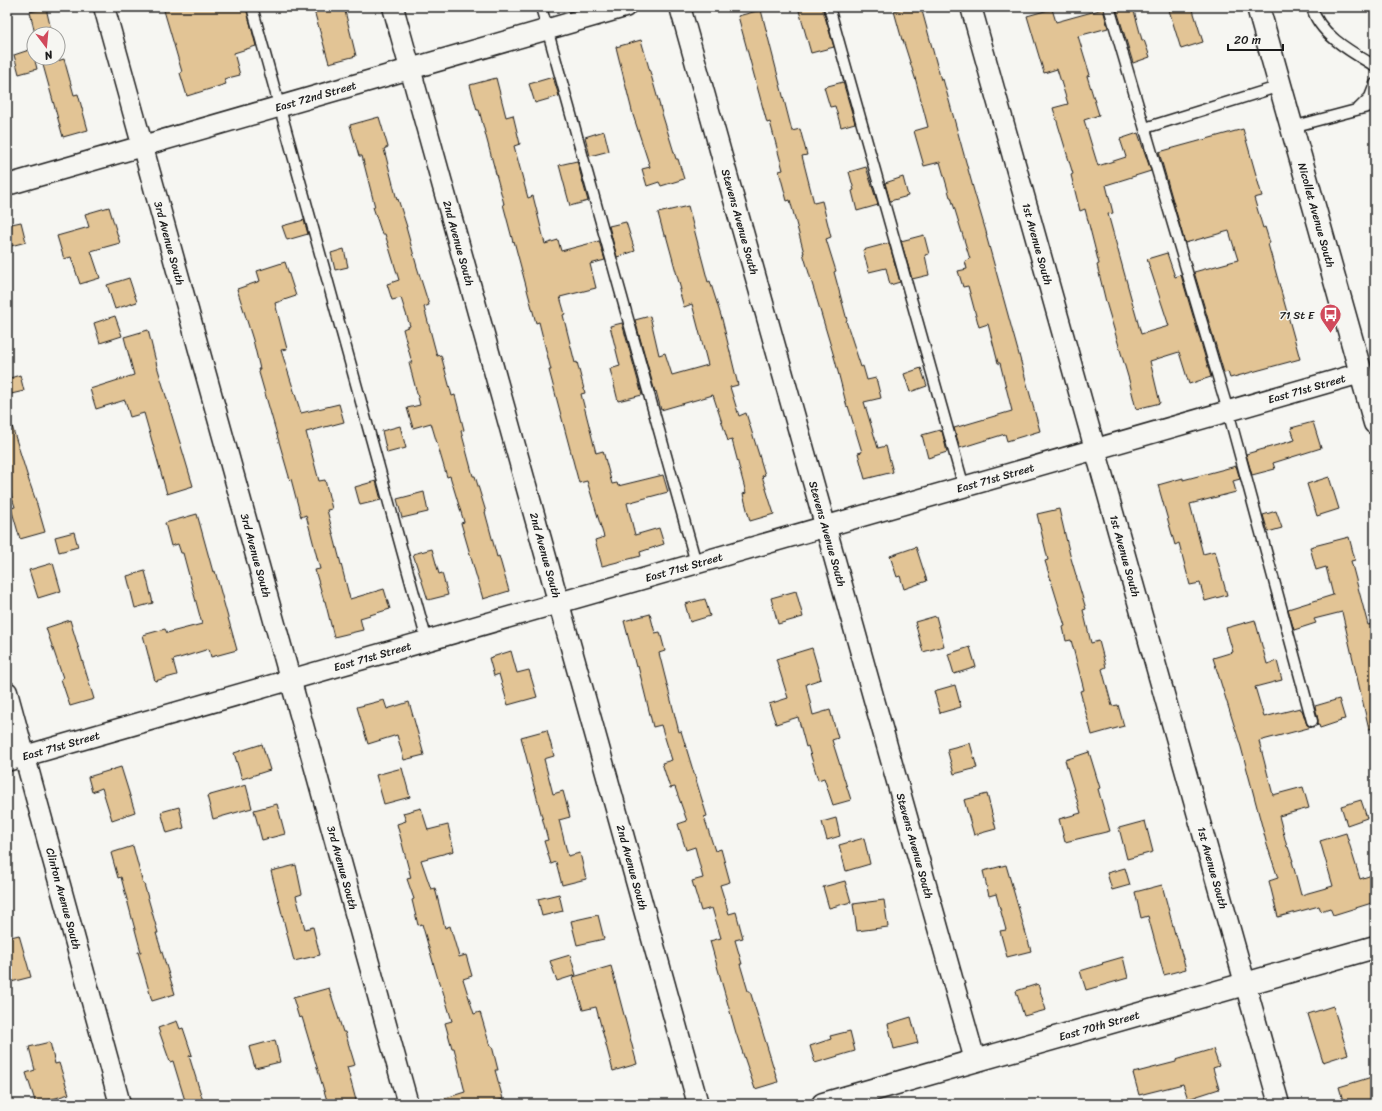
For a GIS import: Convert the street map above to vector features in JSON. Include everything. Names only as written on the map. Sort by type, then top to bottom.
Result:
[{"type":"street","name":"3rd Avenue South","points":[[104,7],[408,1104]]},
{"type":"street","name":"2nd Avenue South","points":[[393,7],[698,1104]]},
{"type":"street","name":"East 72nd Street","points":[[7,185],[625,7]]},
{"type":"street","name":"Stevens Avenue South","points":[[680,7],[975,1060]]},
{"type":"street","name":"1st Avenue South","points":[[971,7],[1279,1104]]},
{"type":"street","name":"Nicollet Avenue South","points":[[1258,7],[1375,423]]},
{"type":"street","name":"East 71st Street","points":[[16,758],[1361,373]]},
{"type":"street","name":"Clinton Avenue South","points":[[7,692],[16,758],[120,1104]]},
{"type":"street","name":"East 70th Street","points":[[823,1104],[1375,947]]},
{"type":"lane","points":[[252,7],[427,641]]},
{"type":"lane","points":[[540,7],[696,564]]},
{"type":"lane","points":[[829,7],[964,487]]},
{"type":"lane","points":[[1109,7],[1228,411],[1312,721]]},
{"type":"lane","points":[[1312,7],[1323,28],[1352,52],[1375,66]]},
{"type":"lane","points":[[1358,109],[1370,97],[1375,84]]},
{"type":"lane","points":[[1145,128],[1280,86]]},
{"type":"lane","points":[[1292,127],[1375,105]]},
{"type":"building","points":[[163,7],[246,7],[256,46],[234,53],[240,75],[224,79],[226,84],[187,96],[180,73],[182,72]]},
{"type":"building","points":[[313,7],[344,7],[356,56],[329,63]]},
{"type":"building","points":[[798,7],[822,7],[834,47],[811,53]]},
{"type":"building","points":[[908,7],[921,7],[987,235],[1040,431],[1007,441],[1005,434],[960,448],[954,428],[1012,411],[988,324],[979,327],[968,286],[963,287],[958,271],[967,269],[965,261],[970,259],[940,162],[924,166],[914,131],[928,127],[916,81],[894,11]]},
{"type":"building","points":[[1116,7],[1133,7],[1142,40],[1144,40],[1150,57],[1133,63]]},
{"type":"building","points":[[1168,7],[1192,7],[1203,42],[1181,49]]},
{"type":"building","points":[[46,8],[50,26],[33,26],[30,12]]},
{"type":"building","points":[[1052,9],[1056,22],[1103,9],[1108,28],[1078,36],[1090,75],[1087,76],[1099,115],[1084,120],[1098,166],[1126,157],[1120,139],[1138,133],[1151,171],[1106,185],[1113,213],[1108,214],[1141,334],[1169,326],[1147,259],[1167,253],[1175,277],[1181,275],[1211,377],[1189,384],[1179,352],[1150,361],[1160,403],[1136,409],[1106,302],[1097,265],[1099,264],[1085,209],[1080,211],[1071,175],[1073,174],[1053,108],[1068,104],[1057,69],[1044,73],[1027,16]]},
{"type":"building","points":[[761,10],[792,131],[800,129],[807,155],[802,156],[814,203],[822,201],[831,237],[826,239],[836,271],[834,272],[847,320],[846,321],[861,367],[863,366],[867,380],[876,378],[881,398],[864,402],[878,448],[886,446],[893,472],[865,479],[858,453],[862,452],[848,406],[847,407],[835,360],[803,253],[790,200],[787,201],[779,171],[783,170],[770,122],[767,123],[738,16]]},
{"type":"building","points":[[641,40],[676,159],[678,159],[684,179],[661,186],[659,182],[647,186],[642,169],[650,167],[633,115],[616,47]]},
{"type":"building","points":[[26,51],[26,66],[36,66],[37,69],[19,74],[14,55]]},
{"type":"building","points":[[43,66],[66,66],[74,95],[78,94],[88,130],[63,137]]},
{"type":"building","points":[[553,77],[559,96],[535,103],[529,84]]},
{"type":"building","points":[[496,78],[506,117],[513,115],[520,144],[514,146],[528,198],[533,196],[545,244],[558,240],[561,251],[599,241],[605,260],[590,264],[596,288],[560,297],[575,363],[577,362],[585,393],[581,394],[596,453],[603,451],[612,484],[617,483],[618,486],[663,475],[668,492],[627,503],[635,535],[659,528],[664,544],[640,552],[641,556],[602,566],[595,540],[604,537],[587,481],[579,483],[549,370],[551,370],[539,322],[536,323],[514,241],[513,242],[479,110],[477,110],[470,85]]},
{"type":"building","points":[[843,82],[855,123],[841,127],[835,106],[830,107],[824,87]]},
{"type":"building","points":[[379,117],[388,147],[384,149],[397,200],[398,199],[407,227],[417,267],[429,305],[424,307],[437,356],[441,355],[452,396],[455,395],[464,430],[461,431],[473,476],[475,476],[497,557],[499,556],[509,591],[483,599],[461,523],[464,522],[450,476],[447,477],[431,423],[413,428],[407,408],[420,405],[409,363],[412,363],[403,329],[410,326],[401,298],[392,300],[387,284],[399,280],[385,234],[382,234],[373,207],[375,207],[362,156],[359,156],[350,125]]},
{"type":"building","points":[[1243,129],[1262,196],[1254,198],[1263,228],[1265,227],[1270,243],[1268,244],[1300,359],[1230,378],[1228,372],[1224,373],[1194,272],[1238,260],[1229,231],[1185,243],[1159,152]]},
{"type":"building","points":[[604,131],[609,151],[590,156],[585,137]]},
{"type":"building","points":[[577,161],[588,201],[570,206],[559,165]]},
{"type":"building","points":[[866,167],[878,205],[857,211],[852,191],[854,190],[849,172]]},
{"type":"building","points":[[903,177],[908,196],[890,201],[885,183]]},
{"type":"building","points":[[688,206],[708,282],[710,281],[722,319],[738,385],[730,387],[739,416],[746,413],[765,475],[762,476],[774,514],[750,521],[743,494],[746,493],[732,440],[728,441],[713,395],[661,410],[635,320],[650,316],[659,355],[665,353],[672,375],[708,365],[692,304],[684,307],[679,290],[681,290],[666,235],[664,235],[658,213]]},
{"type":"building","points":[[109,207],[120,243],[91,251],[100,278],[80,284],[71,257],[64,259],[57,236],[89,227],[85,214]]},
{"type":"building","points":[[304,220],[308,234],[287,240],[282,226]]},
{"type":"building","points":[[21,222],[26,242],[7,247],[7,225]]},
{"type":"building","points":[[626,222],[635,251],[617,257],[609,226]]},
{"type":"building","points":[[924,235],[929,254],[925,255],[929,275],[912,279],[901,241]]},
{"type":"building","points":[[889,243],[900,282],[890,285],[886,268],[869,272],[863,250]]},
{"type":"building","points":[[344,249],[348,267],[335,270],[331,253]]},
{"type":"building","points":[[285,262],[296,296],[275,303],[287,349],[281,350],[301,413],[339,404],[344,422],[306,432],[319,481],[325,480],[332,509],[327,510],[350,599],[384,589],[390,609],[360,618],[363,630],[334,637],[315,570],[320,569],[306,515],[301,517],[258,369],[260,369],[253,340],[237,289],[260,281],[257,271]]},
{"type":"building","points":[[129,278],[137,302],[115,309],[107,285]]},
{"type":"building","points":[[115,316],[122,336],[100,343],[94,323]]},
{"type":"building","points":[[622,323],[642,395],[618,401],[610,369],[620,366],[610,326]]},
{"type":"building","points":[[148,330],[157,366],[193,486],[167,494],[144,413],[130,417],[125,400],[96,409],[90,389],[134,375],[124,337]]},
{"type":"building","points":[[921,368],[927,386],[910,392],[904,374]]},
{"type":"building","points":[[20,375],[24,391],[7,395],[7,379]]},
{"type":"building","points":[[1313,422],[1321,448],[1273,463],[1275,469],[1252,475],[1246,454],[1295,440],[1291,428]]},
{"type":"building","points":[[7,423],[11,423],[45,532],[20,539],[11,508],[15,507],[7,482]]},
{"type":"building","points":[[400,426],[406,448],[387,453],[382,431]]},
{"type":"building","points":[[940,430],[941,432],[942,431],[947,452],[928,458],[922,435]]},
{"type":"building","points":[[1236,466],[1240,479],[1233,481],[1236,492],[1190,504],[1203,554],[1215,551],[1227,595],[1205,601],[1200,583],[1190,585],[1179,543],[1175,545],[1158,485]]},
{"type":"building","points":[[1329,477],[1339,509],[1317,516],[1307,484]]},
{"type":"building","points":[[376,481],[381,500],[360,505],[355,487]]},
{"type":"building","points":[[424,492],[428,512],[402,518],[397,499]]},
{"type":"building","points":[[1059,509],[1070,555],[1086,609],[1083,610],[1091,643],[1099,641],[1106,667],[1102,669],[1112,706],[1118,705],[1124,726],[1092,735],[1080,691],[1084,690],[1071,640],[1066,641],[1063,627],[1065,626],[1045,561],[1048,560],[1037,514]]},
{"type":"building","points":[[1276,511],[1282,528],[1268,532],[1263,515]]},
{"type":"building","points":[[197,514],[237,650],[211,657],[209,649],[173,660],[177,675],[155,681],[143,635],[165,629],[167,633],[202,624],[183,553],[181,553],[178,544],[171,546],[165,523]]},
{"type":"building","points":[[74,532],[78,547],[59,552],[55,537]]},
{"type":"building","points":[[1349,537],[1355,560],[1351,561],[1368,625],[1372,624],[1375,637],[1375,728],[1369,729],[1342,612],[1314,619],[1316,623],[1294,630],[1288,609],[1333,595],[1326,567],[1316,570],[1310,547]]},
{"type":"building","points":[[916,547],[927,581],[904,589],[900,576],[897,577],[890,556]]},
{"type":"building","points":[[432,549],[439,574],[442,573],[448,595],[428,600],[413,554]]},
{"type":"building","points":[[53,563],[61,591],[38,598],[29,570]]},
{"type":"building","points":[[145,571],[153,603],[135,608],[127,576]]},
{"type":"building","points":[[796,591],[803,617],[778,624],[771,598]]},
{"type":"building","points":[[705,599],[710,616],[690,622],[685,604]]},
{"type":"building","points":[[650,614],[655,633],[660,632],[665,651],[659,653],[679,732],[681,731],[707,816],[704,817],[715,851],[721,849],[730,882],[720,885],[729,914],[736,912],[743,938],[735,940],[742,964],[740,964],[748,991],[750,991],[778,1082],[755,1089],[736,1033],[710,941],[721,938],[712,908],[701,911],[692,881],[703,878],[695,847],[686,850],[678,824],[687,821],[675,787],[670,788],[662,763],[672,760],[661,725],[653,727],[638,666],[636,667],[624,621]]},
{"type":"building","points":[[936,616],[944,646],[923,652],[915,622]]},
{"type":"building","points":[[70,620],[94,699],[70,706],[61,679],[63,678],[46,628]]},
{"type":"building","points":[[1255,620],[1267,664],[1277,661],[1282,680],[1255,687],[1264,717],[1300,708],[1307,725],[1312,727],[1259,741],[1273,795],[1303,787],[1309,808],[1279,816],[1287,847],[1293,861],[1301,895],[1333,886],[1320,841],[1346,833],[1360,879],[1375,874],[1375,902],[1333,915],[1330,908],[1321,911],[1319,906],[1278,917],[1269,881],[1278,878],[1267,845],[1241,747],[1213,658],[1233,652],[1226,628]]},
{"type":"building","points":[[970,647],[976,667],[954,674],[948,654]]},
{"type":"building","points":[[812,648],[821,679],[806,684],[813,715],[830,710],[838,738],[832,740],[851,800],[833,805],[824,778],[818,780],[808,746],[806,747],[798,717],[776,724],[769,704],[788,698],[776,659]]},
{"type":"building","points":[[511,651],[517,673],[529,670],[537,697],[508,705],[499,674],[494,676],[489,658]]},
{"type":"building","points":[[955,685],[961,707],[940,713],[934,691]]},
{"type":"building","points":[[1339,699],[1345,719],[1320,728],[1319,725],[1315,726],[1318,723],[1318,720],[1315,706]]},
{"type":"building","points":[[384,700],[387,709],[409,702],[424,755],[404,760],[397,735],[368,744],[357,707]]},
{"type":"building","points":[[547,730],[554,756],[544,759],[553,794],[563,791],[570,817],[559,820],[568,856],[580,853],[586,879],[562,885],[556,862],[551,864],[544,841],[548,840],[521,737]]},
{"type":"building","points":[[970,743],[977,768],[954,774],[947,749]]},
{"type":"building","points":[[262,744],[270,770],[242,779],[234,753]]},
{"type":"building","points":[[1089,752],[1100,788],[1098,789],[1110,831],[1065,842],[1059,819],[1081,813],[1065,760]]},
{"type":"building","points":[[121,767],[135,812],[112,820],[102,788],[92,792],[88,777]]},
{"type":"building","points":[[402,768],[410,797],[384,804],[376,775]]},
{"type":"building","points":[[246,785],[252,808],[213,819],[207,796]]},
{"type":"building","points":[[987,794],[996,829],[974,835],[964,800]]},
{"type":"building","points":[[1361,800],[1367,818],[1347,825],[1341,806]]},
{"type":"building","points":[[277,804],[285,834],[262,840],[254,810]]},
{"type":"building","points":[[179,807],[184,828],[167,833],[161,812]]},
{"type":"building","points":[[421,808],[428,830],[448,825],[454,851],[421,860],[431,889],[435,888],[445,928],[450,926],[459,957],[466,955],[472,976],[463,979],[474,1014],[480,1012],[490,1046],[492,1046],[498,1070],[495,1070],[503,1099],[487,1104],[439,1104],[439,1100],[465,1092],[454,1048],[452,1048],[445,1023],[452,1021],[422,924],[418,925],[412,900],[414,899],[407,879],[411,878],[397,824],[406,821],[403,813]]},
{"type":"building","points":[[836,818],[840,836],[827,840],[822,822]]},
{"type":"building","points":[[1145,821],[1153,852],[1127,859],[1119,828]]},
{"type":"building","points":[[864,838],[870,864],[846,871],[839,845]]},
{"type":"building","points":[[133,846],[158,933],[156,933],[175,994],[152,1001],[138,952],[141,952],[121,877],[118,878],[111,853]]},
{"type":"building","points":[[296,865],[302,894],[296,896],[305,929],[313,927],[320,955],[294,961],[271,871]]},
{"type":"building","points":[[1006,865],[1031,951],[1007,957],[1000,931],[1006,930],[996,894],[989,896],[983,871]]},
{"type":"building","points":[[1125,868],[1130,885],[1112,890],[1107,873]]},
{"type":"building","points":[[845,881],[851,902],[829,908],[823,887]]},
{"type":"building","points":[[1162,885],[1186,969],[1164,975],[1148,916],[1141,918],[1135,892]]},
{"type":"building","points":[[559,894],[563,911],[542,916],[538,899]]},
{"type":"building","points":[[884,900],[888,927],[857,931],[853,904]]},
{"type":"building","points":[[598,915],[604,939],[577,945],[571,921]]},
{"type":"building","points":[[19,935],[31,977],[7,983],[7,938]]},
{"type":"building","points":[[570,955],[576,975],[557,981],[550,961]]},
{"type":"building","points":[[1123,957],[1128,978],[1086,990],[1080,971]]},
{"type":"building","points":[[611,966],[637,1064],[613,1071],[596,1007],[583,1010],[573,977]]},
{"type":"building","points":[[1038,984],[1046,1010],[1024,1016],[1016,991]]},
{"type":"building","points":[[329,988],[355,1065],[347,1067],[357,1104],[328,1104],[302,1017],[299,1018],[293,998]]},
{"type":"building","points":[[1333,1006],[1348,1054],[1323,1062],[1308,1014]]},
{"type":"building","points":[[911,1017],[918,1043],[894,1049],[888,1024]]},
{"type":"building","points":[[177,1021],[180,1029],[183,1028],[192,1055],[189,1056],[204,1104],[186,1104],[173,1061],[170,1062],[158,1028]]},
{"type":"building","points":[[850,1031],[855,1051],[815,1063],[810,1046],[831,1039],[830,1036]]},
{"type":"building","points":[[275,1040],[280,1062],[255,1068],[249,1047]]},
{"type":"building","points":[[50,1042],[55,1064],[59,1063],[69,1094],[36,1104],[26,1073],[35,1070],[29,1047]]},
{"type":"building","points":[[1213,1049],[1219,1066],[1213,1068],[1219,1089],[1188,1099],[1183,1084],[1139,1095],[1133,1073],[1176,1062],[1176,1060]]},
{"type":"building","points":[[1375,1076],[1375,1100],[1361,1104],[1344,1104],[1339,1087]]},
{"type":"place","name":"71 St E","points":[[1330,334]]}]
